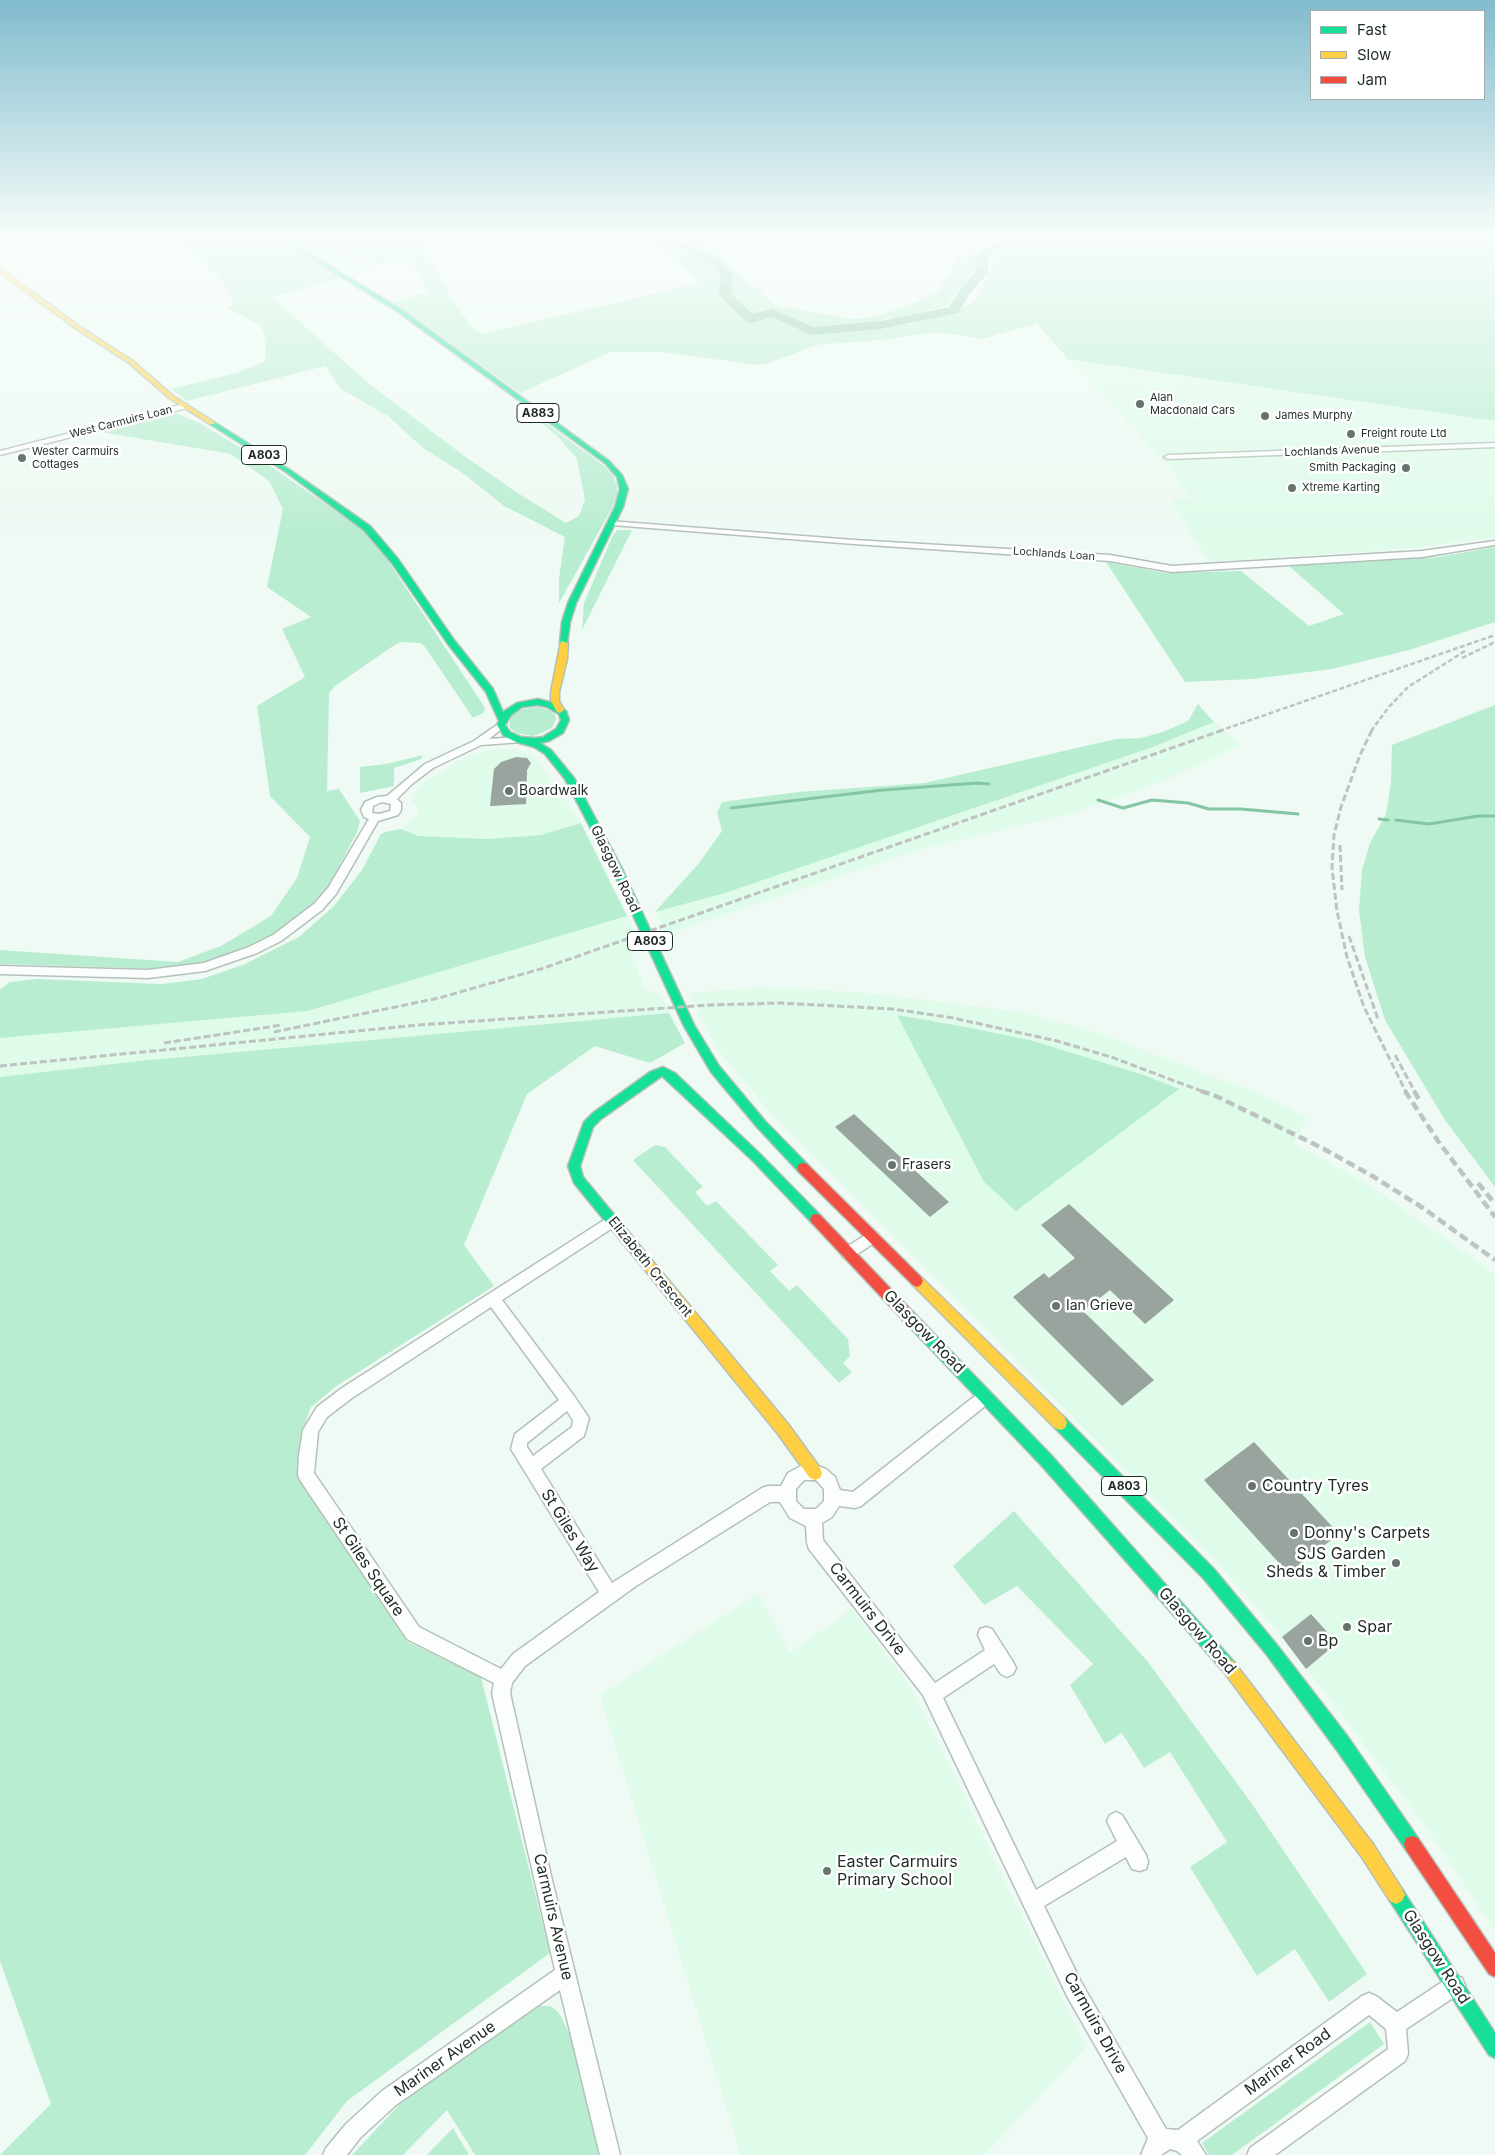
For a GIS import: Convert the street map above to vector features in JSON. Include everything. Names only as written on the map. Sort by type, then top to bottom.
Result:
[{"type":"main road","name":"A803","points":[[90,336],[131,362],[153,383],[184,406],[288,471],[367,528],[395,561],[451,642],[485,684],[497,705],[502,722]]},
{"type":"main road","name":"A883","points":[[434,336],[607,462],[620,476],[624,489],[612,523],[572,603],[566,622],[559,675]]},
{"type":"main road","points":[[559,675],[554,696],[565,720],[563,727],[556,734],[541,740],[521,741],[506,734],[502,722],[510,710],[528,703],[548,690],[559,675]]},
{"type":"main road","name":"A803","points":[[485,684],[499,695],[528,703]]},
{"type":"main road","points":[[528,703],[545,703],[560,710]]},
{"type":"main road","points":[[556,734],[552,747],[556,760]]},
{"type":"main road","name":"A803","points":[[521,741],[543,748],[556,760]]},
{"type":"main road","name":"Glasgow Road","points":[[556,760],[569,778],[600,836],[689,1026],[715,1069],[761,1124],[872,1237],[1131,1493],[1209,1574],[1272,1650],[1342,1744],[1436,1878],[1495,1968]]},
{"type":"main road","name":"Glasgow Road","points":[[663,1071],[671,1076],[756,1157],[1046,1460],[1234,1672],[1368,1850],[1495,2049]]},
{"type":"main road","name":"Elizabeth Crescent","points":[[663,1071],[654,1075],[597,1116],[588,1125],[574,1166],[578,1179],[783,1429],[815,1473]]},
{"type":"street","name":"West Carmuirs Loan","points":[[0,453],[184,406]]},
{"type":"street","name":"Lochlands Avenue","points":[[1168,457],[1494,446]]},
{"type":"street","name":"Lochlands Loan","points":[[612,523],[854,542],[1110,558],[1172,569],[1422,554],[1495,543]]},
{"type":"street","points":[[477,743],[502,722]]},
{"type":"street","points":[[390,799],[397,806],[394,813],[385,817],[375,818],[368,815],[367,807],[376,800],[390,799],[429,766],[452,753],[477,743],[498,740],[521,741]]},
{"type":"street","points":[[0,970],[148,974],[205,967],[253,950],[277,938],[318,907],[332,891],[375,818]]},
{"type":"street","name":"St Giles Square","points":[[504,1679],[413,1633],[306,1475],[311,1430],[322,1412],[347,1393],[612,1221]]},
{"type":"street","points":[[848,1253],[872,1237]]},
{"type":"street","points":[[493,1299],[581,1418],[579,1431],[531,1467]]},
{"type":"street","points":[[833,1497],[855,1500],[985,1396]]},
{"type":"street","name":"St Giles Way","points":[[569,1401],[520,1439],[519,1449],[610,1594]]},
{"type":"street","points":[[806,1472],[822,1476],[830,1484],[833,1497],[827,1512],[814,1518],[798,1515],[788,1503],[787,1494],[788,1487],[798,1475],[806,1472]]},
{"type":"street","points":[[504,1679],[519,1660],[610,1594],[768,1494],[787,1494]]},
{"type":"street","name":"Carmuirs Drive","points":[[814,1518],[815,1543],[932,1695],[1074,1989],[1164,2146],[1187,2145],[1196,2155]]},
{"type":"street","points":[[986,1635],[1007,1668]]},
{"type":"street","points":[[932,1695],[997,1652]]},
{"type":"street","name":"Carmuirs Avenue","points":[[504,1679],[501,1693],[610,2155]]},
{"type":"street","points":[[1116,1821],[1139,1862]]},
{"type":"street","points":[[1032,1903],[1129,1844]]},
{"type":"street","name":"Mariner Avenue","points":[[333,2155],[353,2131],[389,2098],[566,1974]]},
{"type":"street","points":[[1257,2155],[1398,2054],[1396,2024],[1455,1985]]},
{"type":"street","name":"Mariner Road","points":[[1164,2146],[1369,2003],[1396,2024]]},
{"type":"shaded area","points":[[1068,359],[1495,421],[1495,537],[1415,548],[1209,562],[1171,500],[1190,499],[1170,468]]},
{"type":"shaded area","points":[[1214,722],[1240,745],[1170,778],[1077,812],[922,849],[666,934],[655,912],[725,893],[1150,748]]},
{"type":"shaded area","points":[[498,749],[519,750],[535,757],[581,823],[541,835],[488,839],[418,836],[401,829],[415,818],[419,808],[412,801],[412,797],[422,784],[465,757]]},
{"type":"shaded area","points":[[627,916],[640,940],[629,949],[645,989],[662,996],[669,1013],[139,1061],[0,1077],[0,1038],[308,1011]]},
{"type":"shaded area","points":[[755,988],[879,994],[1020,1012],[1089,1030],[1262,1095],[1307,1118],[1293,1143],[1369,1185],[1495,1274],[1495,1932],[1428,1829],[1285,1640],[1213,1558],[772,1114],[718,1050],[690,993]],"holes":[[[971,1028],[1030,1040],[1144,1075]]]},
{"type":"shaded area","name":"Easter Carmuirs Primary School","points":[[758,1594],[790,1653],[852,1609],[903,1677],[913,1692],[1086,2047],[984,2155],[741,2155],[600,1695]]},
{"type":"green space","points":[[264,336],[315,336],[368,383],[463,455],[516,492],[566,523],[579,516],[585,500],[577,459],[559,438],[522,406],[603,465],[612,474],[617,485],[617,495],[612,508],[559,603],[559,579],[565,537],[504,506],[464,474],[423,448],[388,416],[341,389],[325,366],[187,401],[171,389],[237,373],[265,361],[266,341]]},
{"type":"green space","points":[[440,336],[912,336],[816,345],[767,364],[758,365],[661,352],[611,352],[520,393]]},
{"type":"green space","points":[[959,336],[994,336],[981,339]]},
{"type":"green space","points":[[1047,336],[1495,336],[1495,421],[1068,359]]},
{"type":"green space","points":[[173,412],[198,422],[269,465],[366,532],[381,550],[485,708],[483,713],[473,718],[425,647],[420,643],[401,642],[393,646],[335,686],[329,693],[327,791],[339,789],[360,821],[357,832],[324,895],[282,932],[255,946],[199,963],[167,969],[0,964],[0,950],[178,962],[221,946],[271,916],[297,878],[310,837],[270,796],[257,706],[305,677],[282,629],[311,617],[267,587],[283,509],[269,481],[231,454],[95,431]]},
{"type":"green space","points":[[617,530],[632,530],[582,630],[584,603],[612,537]]},
{"type":"green space","points":[[1495,547],[1495,622],[1409,650],[1332,669],[1253,679],[1185,682],[1106,562],[1165,573],[1241,571],[1309,626],[1344,614],[1289,566],[1438,557]]},
{"type":"green space","points":[[1198,704],[1214,722],[1150,748],[725,893],[655,912],[699,863],[722,831],[717,812],[722,802],[798,792],[925,783],[1116,739],[1141,738],[1163,732],[1188,721]]},
{"type":"green space","points":[[1495,705],[1495,1187],[1445,1120],[1385,1020],[1365,957],[1359,910],[1362,870],[1370,843],[1386,814],[1391,782],[1392,745]]},
{"type":"green space","points":[[539,707],[551,711],[555,715],[556,719],[552,728],[532,736],[517,733],[509,726],[511,716],[523,709]]},
{"type":"green space","points":[[423,755],[421,759],[394,768],[394,786],[360,793],[360,767],[386,764]]},
{"type":"green space","points":[[581,823],[627,916],[308,1011],[0,1038],[0,990],[10,982],[37,979],[162,984],[202,979],[245,964],[299,937],[334,906],[362,870],[381,834],[389,831],[401,829],[418,836],[488,839],[541,835]]},
{"type":"green space","points":[[669,1013],[685,1043],[650,1063],[595,1046],[527,1094],[464,1245],[494,1286],[338,1385],[311,1407],[302,1432],[297,1472],[408,1642],[481,1677],[550,1953],[347,2101],[305,2155],[0,2155],[51,2104],[0,1961],[0,1077],[139,1061]]},
{"type":"green space","points":[[897,1015],[1030,1040],[1144,1075],[1179,1089],[1016,1211],[984,1182]]},
{"type":"green space","points":[[655,1145],[665,1147],[703,1187],[695,1192],[707,1206],[716,1201],[778,1265],[770,1271],[789,1291],[797,1285],[848,1339],[850,1356],[843,1363],[852,1372],[839,1383],[633,1160]]},
{"type":"green space","points":[[1014,1511],[1148,1662],[1252,1804],[1367,1974],[1329,2002],[1295,1949],[1257,1976],[1190,1867],[1227,1842],[1170,1752],[1144,1768],[1122,1733],[1105,1744],[1070,1685],[1093,1664],[1017,1586],[984,1605],[953,1566]]},
{"type":"green space","points":[[540,2006],[551,2006],[559,2013],[573,2041],[602,2155],[475,2155],[447,2110],[403,2155],[352,2155],[400,2104],[469,2052]]},
{"type":"green space","points":[[1370,2022],[1384,2044],[1232,2155],[1209,2155],[1202,2143]]},
{"type":"green space","points":[[453,2128],[469,2155],[427,2155]]},
{"type":"building","name":"Boardwalk","points":[[516,757],[527,758],[531,763],[527,770],[526,804],[490,806],[494,769],[501,762]]},
{"type":"building","name":"Frasers","points":[[854,1114],[949,1202],[930,1217],[835,1127]]},
{"type":"building","name":"Ian Grieve","points":[[1069,1204],[1174,1300],[1145,1324],[1110,1290],[1083,1311],[1154,1380],[1122,1406],[1013,1297],[1044,1273],[1049,1278],[1075,1258],[1041,1225]]},
{"type":"building","points":[[1254,1442],[1339,1534],[1288,1573],[1204,1480]]},
{"type":"building","name":"Bp","points":[[1311,1614],[1337,1643],[1306,1669],[1282,1637]]},
{"type":"waterway","points":[[731,808],[883,790],[977,783],[989,784]]},
{"type":"waterway","points":[[1098,800],[1123,808],[1152,800],[1188,803],[1209,809],[1241,809],[1298,814]]},
{"type":"waterway","points":[[1396,820],[1429,824],[1478,816],[1495,816]]},
{"type":"waterway","points":[[1379,819],[1388,820]]},
{"type":"railway","points":[[1219,731],[1495,635]]},
{"type":"railway","points":[[1462,658],[1495,642]]},
{"type":"railway","points":[[1371,731],[1388,708],[1408,687],[1465,651]]},
{"type":"railway","points":[[274,1032],[439,998],[544,968],[1223,730]]},
{"type":"railway","points":[[1372,730],[1360,755],[1341,807],[1334,835],[1332,868],[1337,911],[1347,957],[1364,1007],[1406,1092]]},
{"type":"railway","points":[[1340,845],[1342,890]]},
{"type":"railway","points":[[1349,936],[1378,1019]]},
{"type":"railway","points":[[0,1066],[418,1025],[710,1005],[780,1003],[893,1009],[953,1018],[1057,1041],[1111,1057],[1204,1092]]},
{"type":"railway","points":[[164,1043],[282,1025]]},
{"type":"railway","points":[[1395,1055],[1415,1092]]},
{"type":"railway","points":[[1201,1091],[1218,1097],[1324,1149],[1374,1177],[1423,1208],[1495,1260]]},
{"type":"railway","points":[[1405,1091],[1438,1141],[1495,1217]]},
{"type":"railway","points":[[1414,1091],[1420,1101]]},
{"type":"railway","points":[[1478,1183],[1495,1204]]},
{"type":"traffic: fast","points":[[434,336],[607,462],[620,476],[624,489],[619,507],[572,603],[566,622],[564,643]]},
{"type":"traffic: fast","points":[[212,423],[288,471],[367,528],[395,561],[451,642],[490,691],[502,719]]},
{"type":"traffic: fast","points":[[538,702],[550,705],[563,713],[565,720],[560,731],[546,739],[535,741],[519,740],[507,734],[501,725],[507,713],[520,705],[538,702]]},
{"type":"traffic: fast","points":[[524,741],[537,745],[548,752],[569,778],[616,867],[689,1026],[715,1069],[761,1124],[803,1168]]},
{"type":"traffic: fast","points":[[641,1256],[578,1179],[574,1166],[588,1125],[597,1116],[654,1075],[663,1071],[671,1076],[756,1157],[816,1219]]},
{"type":"traffic: fast","points":[[908,1316],[1046,1460],[1229,1667]]},
{"type":"traffic: fast","points":[[1060,1423],[1209,1574],[1272,1650],[1342,1743],[1412,1844]]},
{"type":"traffic: fast","points":[[1396,1895],[1495,2049]]},
{"type":"traffic: slow","points":[[90,336],[131,362],[171,397],[212,423]]},
{"type":"traffic: slow","points":[[560,710],[555,701],[555,692],[563,659],[564,643]]},
{"type":"traffic: slow","points":[[641,1256],[783,1429],[815,1473]]},
{"type":"traffic: slow","points":[[917,1281],[1060,1423]]},
{"type":"traffic: slow","points":[[1229,1667],[1367,1850],[1396,1895]]},
{"type":"traffic: jam","points":[[803,1168],[917,1281]]},
{"type":"traffic: jam","points":[[816,1219],[908,1316]]},
{"type":"traffic: jam","points":[[1412,1844],[1495,1968]]},
{"type":"place","name":"Alan Macdonald Cars","points":[[1140,404]]},
{"type":"place","name":"James Murphy","points":[[1265,416]]},
{"type":"place","name":"Freight route Ltd","points":[[1351,434]]},
{"type":"place","name":"Wester Carmuirs Cottages","points":[[22,458]]},
{"type":"place","name":"Smith Packaging","points":[[1406,468]]},
{"type":"place","name":"Xtreme Karting","points":[[1292,488]]},
{"type":"place","name":"Boardwalk","points":[[509,791]]},
{"type":"place","name":"Frasers","points":[[892,1165]]},
{"type":"place","name":"Ian Grieve","points":[[1056,1306]]},
{"type":"place","name":"Country Tyres","points":[[1252,1486]]},
{"type":"place","name":"Donny's Carpets","points":[[1294,1533]]},
{"type":"place","name":"SJS Garden Sheds & Timber","points":[[1396,1563]]},
{"type":"place","name":"Spar","points":[[1347,1627]]},
{"type":"place","name":"Bp","points":[[1308,1641]]},
{"type":"place","name":"Easter Carmuirs Primary School","points":[[827,1871]]}]
